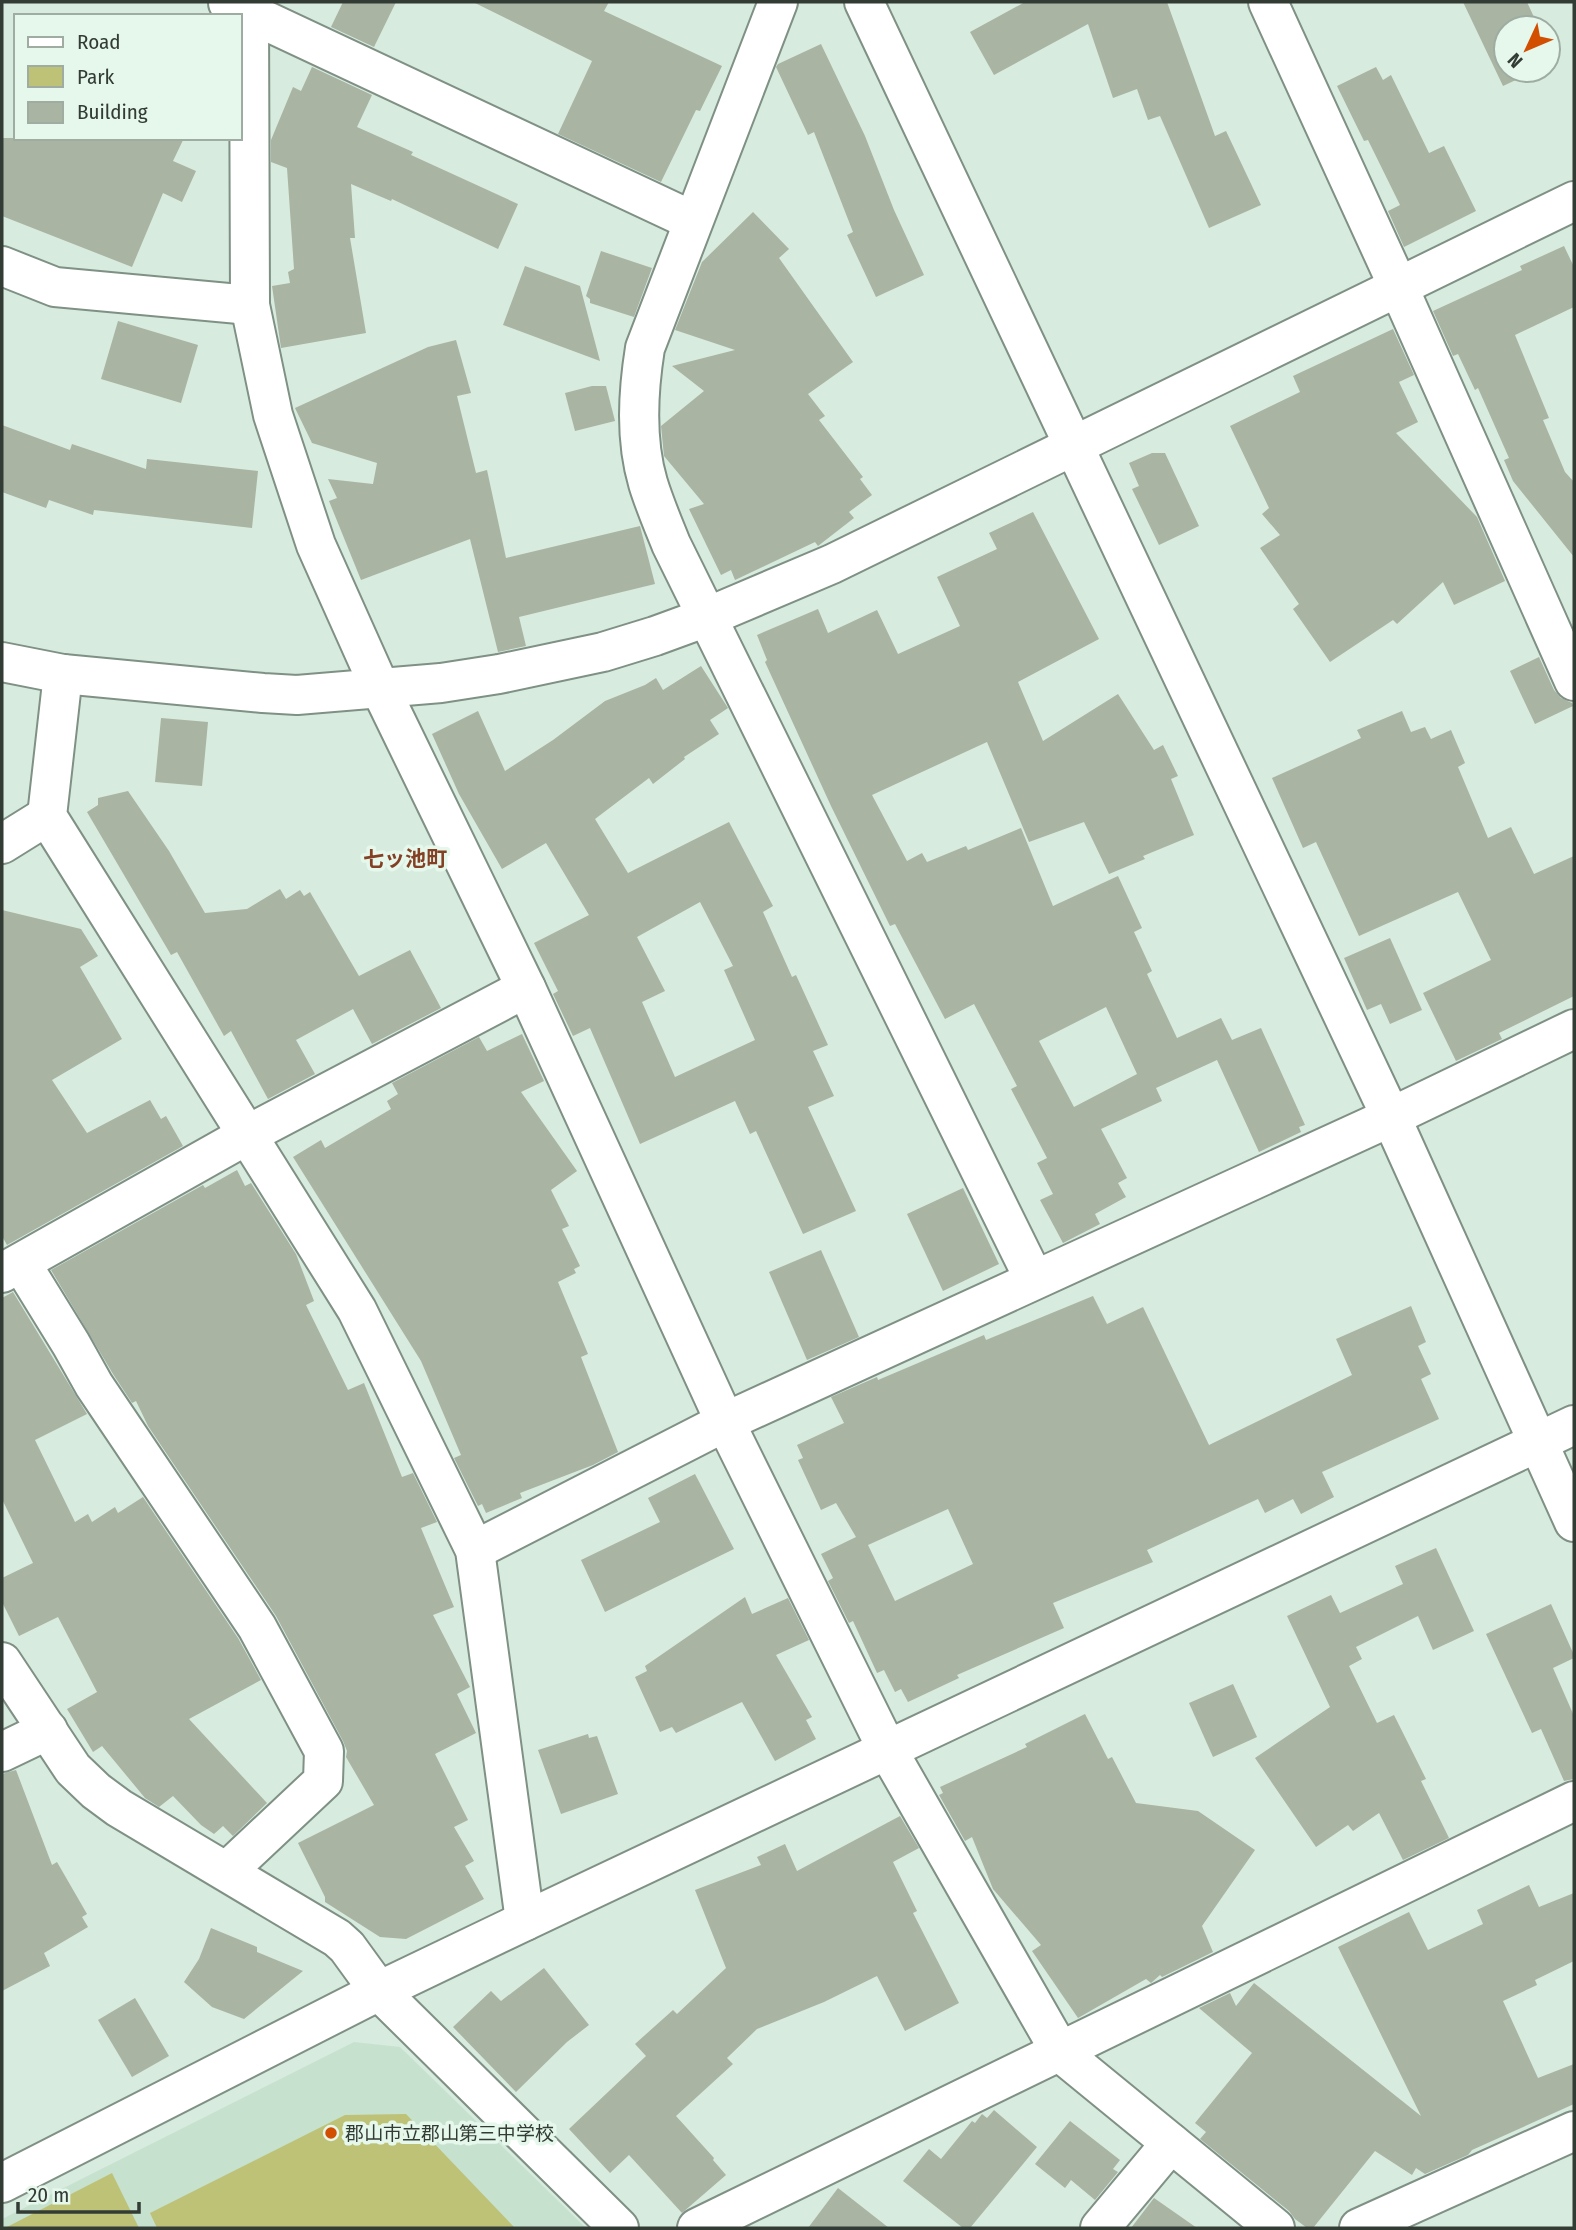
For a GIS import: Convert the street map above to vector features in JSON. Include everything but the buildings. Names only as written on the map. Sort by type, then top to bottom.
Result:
[{"type":"street","points":[[778,2],[645,348],[639,390],[639,426],[648,481],[671,544],[1034,1279]]},
{"type":"street","points":[[864,2],[1391,1117],[1574,1522]]},
{"type":"street","points":[[1268,2],[1574,681]]},
{"type":"street","points":[[693,221],[243,5],[250,305],[273,415],[316,545],[380,688],[526,988],[725,1422],[887,1749],[1061,2053],[1275,2228]]},
{"type":"street","points":[[2,662],[63,674],[297,695],[499,674],[603,652],[707,617],[832,564],[1574,201]]},
{"type":"street","points":[[2,266],[55,287],[250,305]]},
{"type":"street","points":[[63,674],[47,816],[357,1310],[475,1550],[524,1921]]},
{"type":"street","points":[[2,844],[47,816]]},
{"type":"street","points":[[227,1871],[323,1782],[324,1751],[257,1627],[94,1385],[71,1343],[11,1268],[247,1135],[526,988]]},
{"type":"street","points":[[475,1550],[725,1422],[1391,1117],[1574,1029]]},
{"type":"street","points":[[2,2183],[379,1991],[524,1921],[1574,1425]]},
{"type":"street","points":[[2,1662],[73,1769],[96,1791],[119,1808],[337,1938],[379,1991],[619,2228]]},
{"type":"street","points":[[2,1752],[48,1730]]},
{"type":"street","points":[[698,2228],[1574,1801]]},
{"type":"street","points":[[1359,2228],[1574,2131]]},
{"type":"street","points":[[1100,2228],[1171,2143]]},
{"type":"shaded area","name":"郡山市立郡山第三中学校","points":[[354,2042],[400,2047],[586,2228],[2,2228],[2,2219]]},
{"type":"green space","points":[[406,2114],[515,2228],[157,2228],[150,2213],[345,2115]]},
{"type":"green space","points":[[112,2173],[139,2228],[5,2228]]},
{"type":"place","name":"郡山市立郡山第三中学校","points":[[331,2133]]},
{"type":"district","name":"七ッ池町","points":[[405,859]]}]
